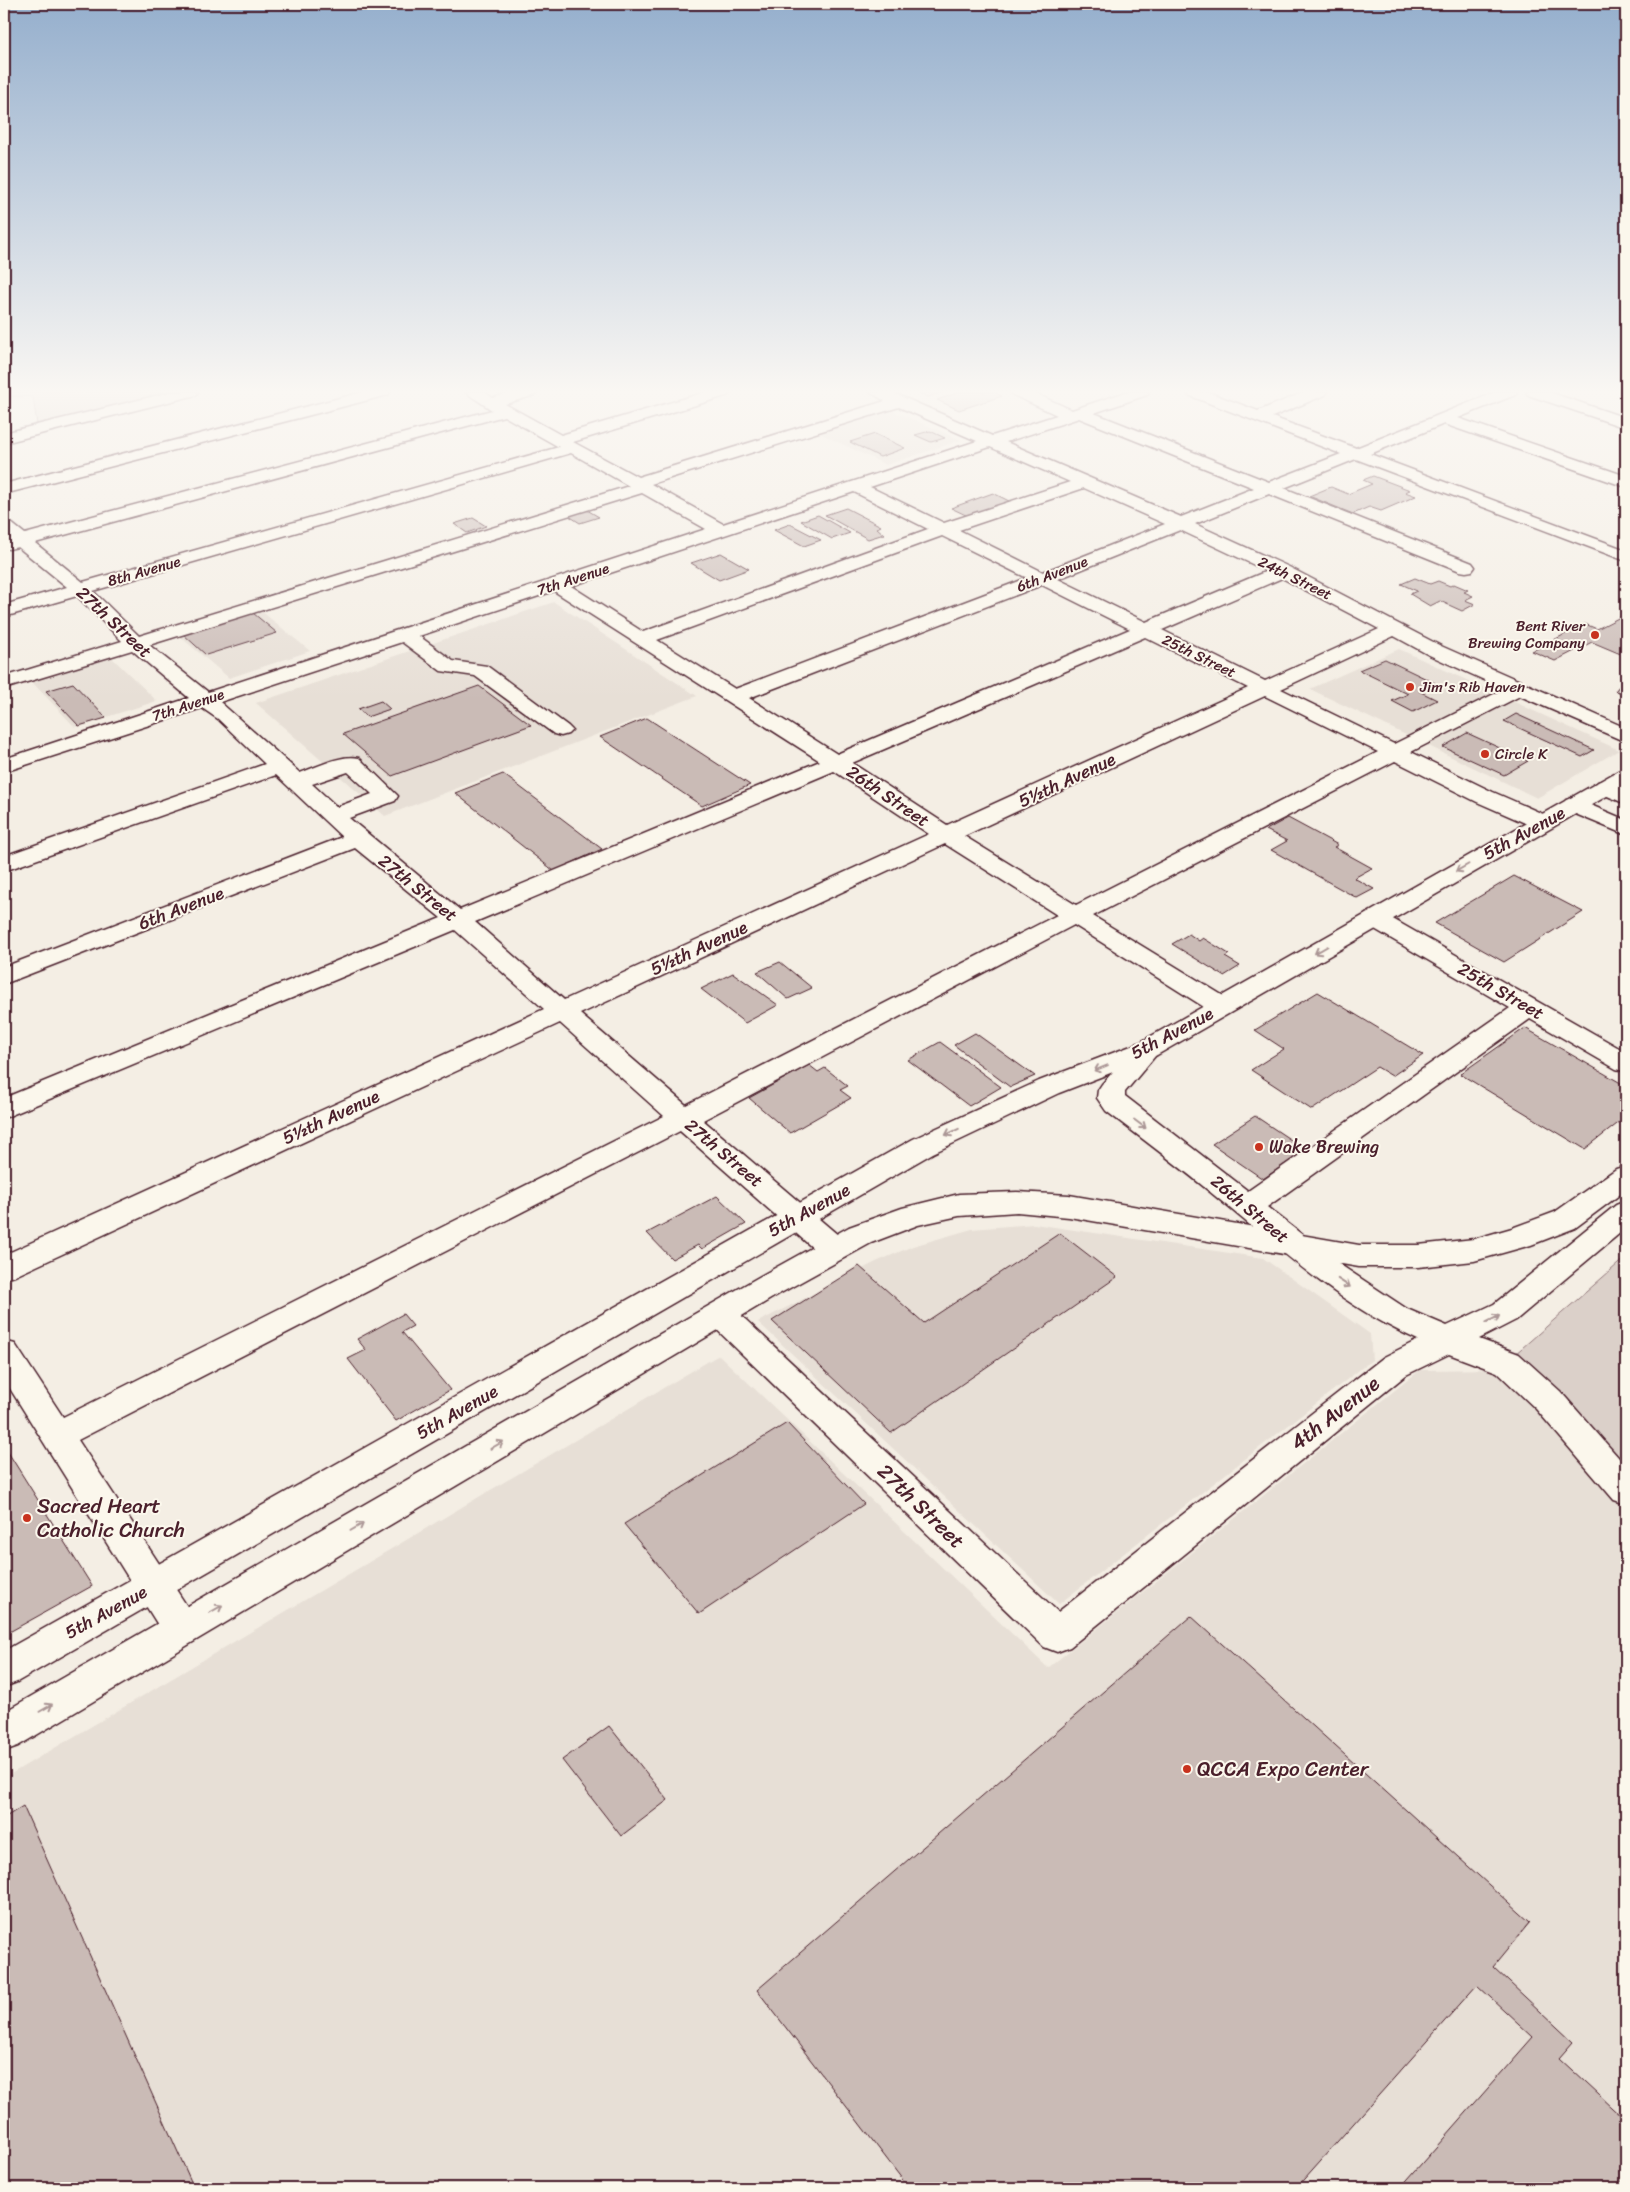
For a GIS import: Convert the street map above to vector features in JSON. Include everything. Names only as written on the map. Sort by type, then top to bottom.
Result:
[{"type":"street","points":[[10,537],[170,494]]},
{"type":"street","name":"8th Avenue","points":[[4,611],[399,494]]},
{"type":"street","points":[[4,683],[610,494]]},
{"type":"street","points":[[657,494],[722,531]]},
{"type":"street","name":"7th Avenue","points":[[4,766],[835,494]]},
{"type":"street","name":"25th Street","points":[[871,494],[1485,796],[1542,822]]},
{"type":"street","points":[[641,638],[942,530],[1049,494]]},
{"type":"street","name":"24th Street","points":[[1114,494],[1283,571],[1394,629],[1626,736]]},
{"type":"street","name":"6th Avenue","points":[[732,697],[1042,579],[1255,494]]},
{"type":"street","points":[[1281,494],[1466,568]]},
{"type":"street","points":[[1463,494],[1626,556]]},
{"type":"street","name":"27th Street","points":[[10,537],[80,590],[134,642],[204,700],[225,714],[358,839],[457,919],[834,1249]]},
{"type":"street","points":[[4,1109],[836,762],[1283,571]]},
{"type":"street","name":"26th Street","points":[[556,584],[836,762],[946,835],[1221,1006]]},
{"type":"street","name":"5½th Avenue","points":[[4,1268],[1394,629]]},
{"type":"street","points":[[404,634],[448,667],[480,670],[562,730]]},
{"type":"street","points":[[56,1436],[683,1118],[1075,915],[1521,688]]},
{"type":"street","points":[[297,782],[351,763],[388,796],[333,816]]},
{"type":"street","points":[[4,864],[280,766]]},
{"type":"street","name":"5th Avenue","points":[[4,1670],[798,1216],[939,1138],[1050,1087],[1148,1049],[1542,822],[1574,805],[1619,786]]},
{"type":"street","points":[[1574,805],[1626,828]]},
{"type":"street","name":"6th Avenue","points":[[4,976],[358,839]]},
{"type":"street","name":"25th Street","points":[[1375,919],[1626,1063]]},
{"type":"street","points":[[1248,1206],[1529,1007]]},
{"type":"street","name":"26th Street","points":[[1148,1049],[1112,1090],[1111,1098],[1133,1120],[1248,1206],[1291,1244],[1331,1274],[1396,1317],[1450,1341],[1508,1363],[1548,1400],[1626,1490]]},
{"type":"street","points":[[4,1733],[860,1234],[912,1216],[959,1205],[1017,1202],[1069,1206],[1360,1256],[1418,1256],[1474,1250],[1520,1237],[1565,1220],[1626,1176]]},
{"type":"street","name":"4th Avenue","points":[[1057,1635],[1395,1366],[1450,1341],[1506,1312],[1626,1212]]},
{"type":"street","name":"27th Street","points":[[720,1314],[1057,1635]]},
{"type":"street","points":[[4,1353],[181,1630]]},
{"type":"shaded area","points":[[554,602],[697,696],[385,816],[256,703]]},
{"type":"shaded area","points":[[260,610],[310,651],[229,678],[178,635]]},
{"type":"shaded area","points":[[1399,649],[1619,750],[1537,798],[1310,689]]},
{"type":"shaded area","points":[[110,656],[157,701],[75,727],[31,681]]},
{"type":"shaded area","points":[[1034,1224],[1263,1258],[1370,1334],[1372,1360],[1059,1604],[758,1322],[876,1262],[913,1246],[972,1229]]},
{"type":"shaded area","points":[[1626,1257],[1626,1508],[1498,1369]]},
{"type":"shaded area","points":[[719,1355],[1048,1668],[1420,1370],[1498,1369],[1626,1508],[1626,2188],[4,2188],[4,1778]]},
{"type":"building","points":[[989,494],[996,494],[1013,503],[970,517],[951,508]]},
{"type":"building","points":[[1313,494],[1411,494],[1416,496],[1381,511],[1369,507],[1353,514],[1309,496]]},
{"type":"building","points":[[846,508],[881,526],[877,528],[884,534],[868,539],[825,515]]},
{"type":"building","points":[[587,510],[599,517],[580,523],[569,516]]},
{"type":"building","points":[[818,515],[850,533],[832,539],[801,521]]},
{"type":"building","points":[[473,518],[486,526],[467,533],[454,524]]},
{"type":"building","points":[[790,524],[821,540],[804,546],[774,530]]},
{"type":"building","points":[[721,553],[749,569],[719,580],[691,563]]},
{"type":"building","points":[[1415,578],[1430,584],[1438,581],[1450,586],[1454,584],[1468,590],[1464,592],[1473,596],[1465,600],[1475,604],[1462,611],[1440,601],[1430,606],[1410,594],[1417,591],[1401,584]]},
{"type":"building","points":[[253,613],[277,633],[206,655],[183,634]]},
{"type":"building","name":"Bent River Brewing Company","points":[[1626,614],[1626,653],[1623,655],[1592,642],[1555,661],[1532,651],[1585,624],[1597,629]]},
{"type":"building","name":"Jim's Rib Haven","points":[[1385,659],[1435,683],[1419,691],[1437,700],[1413,712],[1392,701],[1408,694],[1359,670]]},
{"type":"building","points":[[73,683],[106,718],[79,726],[46,691]]},
{"type":"building","points":[[1620,685],[1626,686],[1626,694],[1615,691]]},
{"type":"building","points":[[479,686],[531,725],[392,776],[343,734]]},
{"type":"building","points":[[381,701],[390,709],[367,717],[358,709]]},
{"type":"building","points":[[1516,714],[1594,750],[1582,757],[1504,721]]},
{"type":"building","points":[[647,718],[750,785],[702,806],[600,737]]},
{"type":"building","name":"Circle K","points":[[1467,733],[1528,761],[1504,775],[1443,747]]},
{"type":"building","points":[[503,774],[602,849],[554,871],[455,793]]},
{"type":"building","points":[[1288,818],[1338,845],[1334,847],[1372,868],[1354,878],[1374,889],[1357,898],[1271,850],[1287,841],[1266,830]]},
{"type":"building","points":[[1514,876],[1583,912],[1504,962],[1435,923]]},
{"type":"building","points":[[1189,934],[1199,941],[1203,938],[1229,954],[1225,957],[1240,966],[1224,976],[1172,944]]},
{"type":"building","points":[[780,962],[812,988],[788,999],[757,972]]},
{"type":"building","points":[[733,973],[778,1005],[745,1023],[701,989]]},
{"type":"building","points":[[1318,992],[1423,1055],[1392,1076],[1377,1067],[1312,1110],[1251,1070],[1284,1049],[1255,1030]]},
{"type":"building","points":[[1525,1028],[1626,1086],[1626,1117],[1585,1149],[1460,1074]]},
{"type":"building","points":[[975,1033],[1035,1076],[1010,1087],[954,1045]]},
{"type":"building","points":[[940,1042],[1001,1087],[969,1106],[908,1060]]},
{"type":"building","points":[[809,1065],[818,1072],[825,1068],[848,1086],[840,1090],[851,1098],[790,1133],[749,1098]]},
{"type":"building","name":"Wake Brewing","points":[[1255,1116],[1306,1150],[1263,1179],[1212,1144]]},
{"type":"building","points":[[717,1196],[746,1224],[702,1249],[698,1245],[672,1259],[647,1233]]},
{"type":"building","points":[[1060,1233],[1117,1277],[891,1433],[772,1321],[859,1266],[924,1323]]},
{"type":"building","points":[[403,1314],[413,1326],[402,1332],[450,1390],[396,1421],[348,1359],[366,1350],[357,1339]]},
{"type":"building","points":[[787,1423],[864,1504],[699,1614],[624,1524]]},
{"type":"building","name":"Sacred Heart Catholic Church","points":[[6,1449],[92,1586],[4,1635],[4,1450]]},
{"type":"building","name":"QCCA Expo Center","points":[[1191,1616],[1530,1922],[1493,1967],[1573,2042],[1559,2058],[1626,2120],[1626,2188],[1400,2188],[1533,2037],[1477,1985],[1296,2188],[909,2188],[757,1990]]},
{"type":"building","points":[[609,1726],[668,1800],[621,1836],[562,1760]]},
{"type":"building","points":[[23,1806],[194,2188],[4,2188],[4,1818]]},
{"type":"place","name":"Bent River Brewing Company","points":[[1595,635]]},
{"type":"place","name":"Jim's Rib Haven","points":[[1410,687]]},
{"type":"place","name":"Circle K","points":[[1485,754]]},
{"type":"place","name":"Wake Brewing","points":[[1259,1147]]},
{"type":"place","name":"Sacred Heart Catholic Church","points":[[27,1518]]},
{"type":"place","name":"QCCA Expo Center","points":[[1187,1769]]}]
